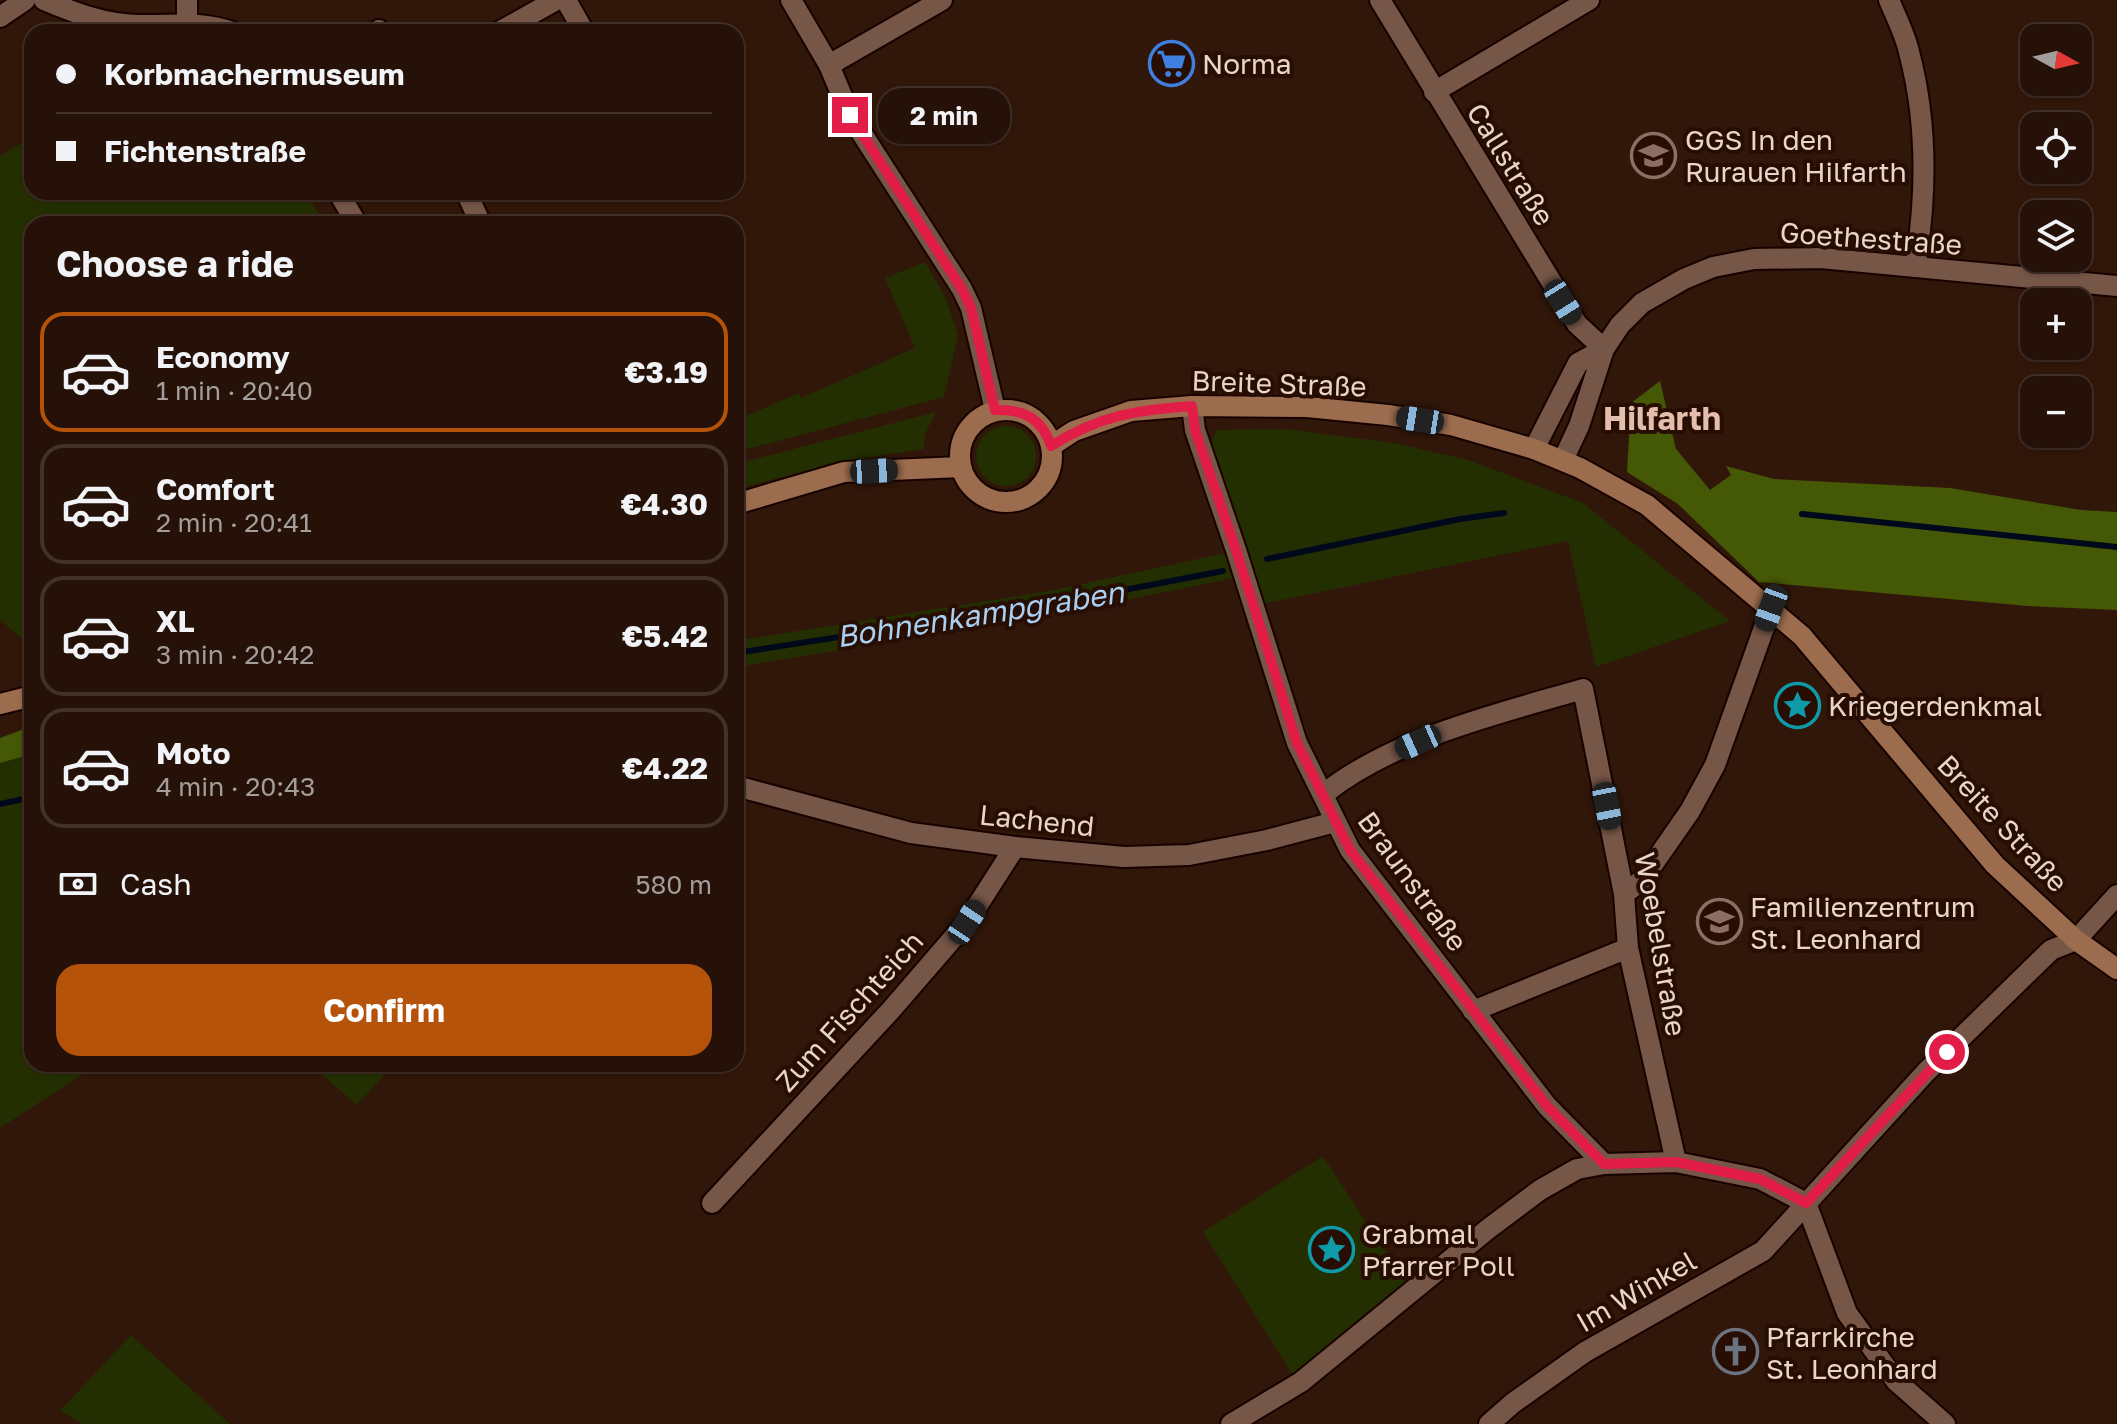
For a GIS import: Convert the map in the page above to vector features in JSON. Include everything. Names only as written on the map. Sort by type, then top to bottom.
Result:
[{"type":"main road","name":"Breite Straße","points":[[1051,446],[1074,431],[1131,411],[1192,406],[1307,407],[1451,425],[1563,460],[1647,505],[1802,636],[1995,865],[2076,940],[2117,969]]},
{"type":"main road","points":[[995,410],[1028,415],[1043,427],[1051,446],[1052,464],[1046,481],[1033,494],[1017,501],[999,502],[982,495],[968,483],[961,467],[961,445],[965,435],[979,418],[995,410]]},
{"type":"main road","points":[[744,502],[844,472],[961,467]]},
{"type":"main road","points":[[0,704],[24,698]]},
{"type":"street","points":[[0,17],[25,0]]},
{"type":"street","points":[[44,0],[91,19],[125,24]]},
{"type":"street","points":[[187,0],[187,22]]},
{"type":"street","points":[[513,24],[556,0]]},
{"type":"street","points":[[566,0],[580,24]]},
{"type":"street","points":[[791,0],[829,65],[850,115],[962,289],[971,308],[995,410]]},
{"type":"street","points":[[829,65],[942,0]]},
{"type":"street","name":"Callstraße","points":[[1380,0],[1577,324],[1604,349]]},
{"type":"street","points":[[1434,92],[1589,0]]},
{"type":"street","points":[[1889,0],[1909,49],[1921,106],[1925,160],[1924,214],[1915,267]]},
{"type":"street","points":[[163,24],[196,24]]},
{"type":"street","name":"Goethestraße","points":[[1563,460],[1579,426],[1604,349],[1620,325],[1642,303],[1684,279],[1713,267],[1754,259],[1821,258],[2117,286]]},
{"type":"street","name":"Goethestraße","points":[[1534,449],[1578,363],[1604,349]]},
{"type":"street","name":"Braunstraße","points":[[1192,406],[1195,430],[1297,743],[1350,850],[1547,1106],[1604,1164]]},
{"type":"street","points":[[1624,894],[1642,880],[1690,811],[1715,765],[1771,608]]},
{"type":"street","name":"Woebelstraße","points":[[1324,794],[1342,779],[1418,742],[1583,689],[1624,894],[1628,948],[1676,1162]]},
{"type":"street","name":"Lachend","points":[[744,788],[911,833],[1124,857],[1189,855],[1267,840],[1335,822]]},
{"type":"street","name":"Zum Fischteich","points":[[712,1203],[891,1010],[967,922],[1015,847]]},
{"type":"street","name":"Im Winkel","points":[[1489,1424],[1585,1352],[1763,1251],[1926,1072],[2051,950],[2076,940],[2117,895]]},
{"type":"street","points":[[1473,1011],[1628,948]]},
{"type":"street","points":[[1231,1424],[1301,1382],[1540,1190],[1577,1169],[1604,1164],[1676,1162],[1760,1179],[1806,1203],[1847,1313],[1896,1381],[1945,1424]]},
{"type":"green space","points":[[24,142],[24,200],[310,200],[320,216],[24,216],[24,640],[0,620],[0,156]]},
{"type":"green space","points":[[925,262],[946,299],[958,335],[944,397],[744,450],[744,411],[746,416],[799,393],[801,398],[915,348],[885,278]]},
{"type":"green space","points":[[1660,381],[1676,449],[1710,490],[1731,475],[1726,466],[1774,479],[1950,488],[2081,510],[2117,512],[2117,610],[2028,606],[1759,582],[1678,504],[1627,472],[1631,403]]},
{"type":"green space","points":[[936,412],[925,434],[924,449],[844,461],[744,487],[744,462]]},
{"type":"green space","points":[[1006,426],[1018,428],[1027,435],[1034,444],[1034,468],[1027,477],[1018,484],[1006,486],[994,484],[985,477],[978,468],[976,456],[978,444],[985,435],[994,428]]},
{"type":"green space","points":[[1285,429],[1394,443],[1468,460],[1583,503],[1730,621],[1596,667],[1568,541],[1262,604],[1210,444],[1217,430]]},
{"type":"green space","points":[[1226,553],[1234,578],[1037,618],[744,666],[744,640],[1049,591]]},
{"type":"green space","points":[[24,729],[24,756],[0,763],[0,738]]},
{"type":"green space","points":[[24,756],[24,1072],[86,1072],[0,1128],[0,763]]},
{"type":"green space","points":[[319,1072],[387,1072],[357,1105]]},
{"type":"green space","points":[[1323,1156],[1407,1285],[1294,1377],[1203,1232]]},
{"type":"green space","points":[[131,1335],[230,1424],[83,1424],[60,1411]]},
{"type":"waterway","name":"Bohnenkampgraben","points":[[1267,559],[1460,519],[1504,513]]},
{"type":"waterway","name":"Bohnenkampgraben","points":[[1802,514],[2117,547]]},
{"type":"waterway","name":"Bohnenkampgraben","points":[[744,652],[1046,605],[1223,571]]},
{"type":"waterway","name":"Bohnenkampgraben","points":[[0,804],[24,799]]},
{"type":"place","name":"Norma","points":[[1171,63]]},
{"type":"place","name":"GGS In den Rurauen Hilfarth","points":[[1654,155]]},
{"type":"place","name":"Kriegerdenkmal","points":[[1797,705]]},
{"type":"place","name":"Familienzentrum St. Leonhard","points":[[1719,922]]},
{"type":"place","name":"Grabmal Pfarrer Poll","points":[[1331,1249]]},
{"type":"place","name":"Pfarrkirche St. Leonhard","points":[[1735,1352]]},
{"type":"district","name":"Hilfarth","points":[[1662,418]]},
{"type":"route","points":[[850,115],[962,289],[980,340],[987,385],[995,410],[1019,411],[1036,420],[1043,427],[1051,446],[1074,431],[1131,411],[1192,406],[1195,430],[1297,743],[1350,850],[1547,1106],[1604,1164],[1676,1162],[1760,1179],[1806,1203],[1947,1052]]}]
